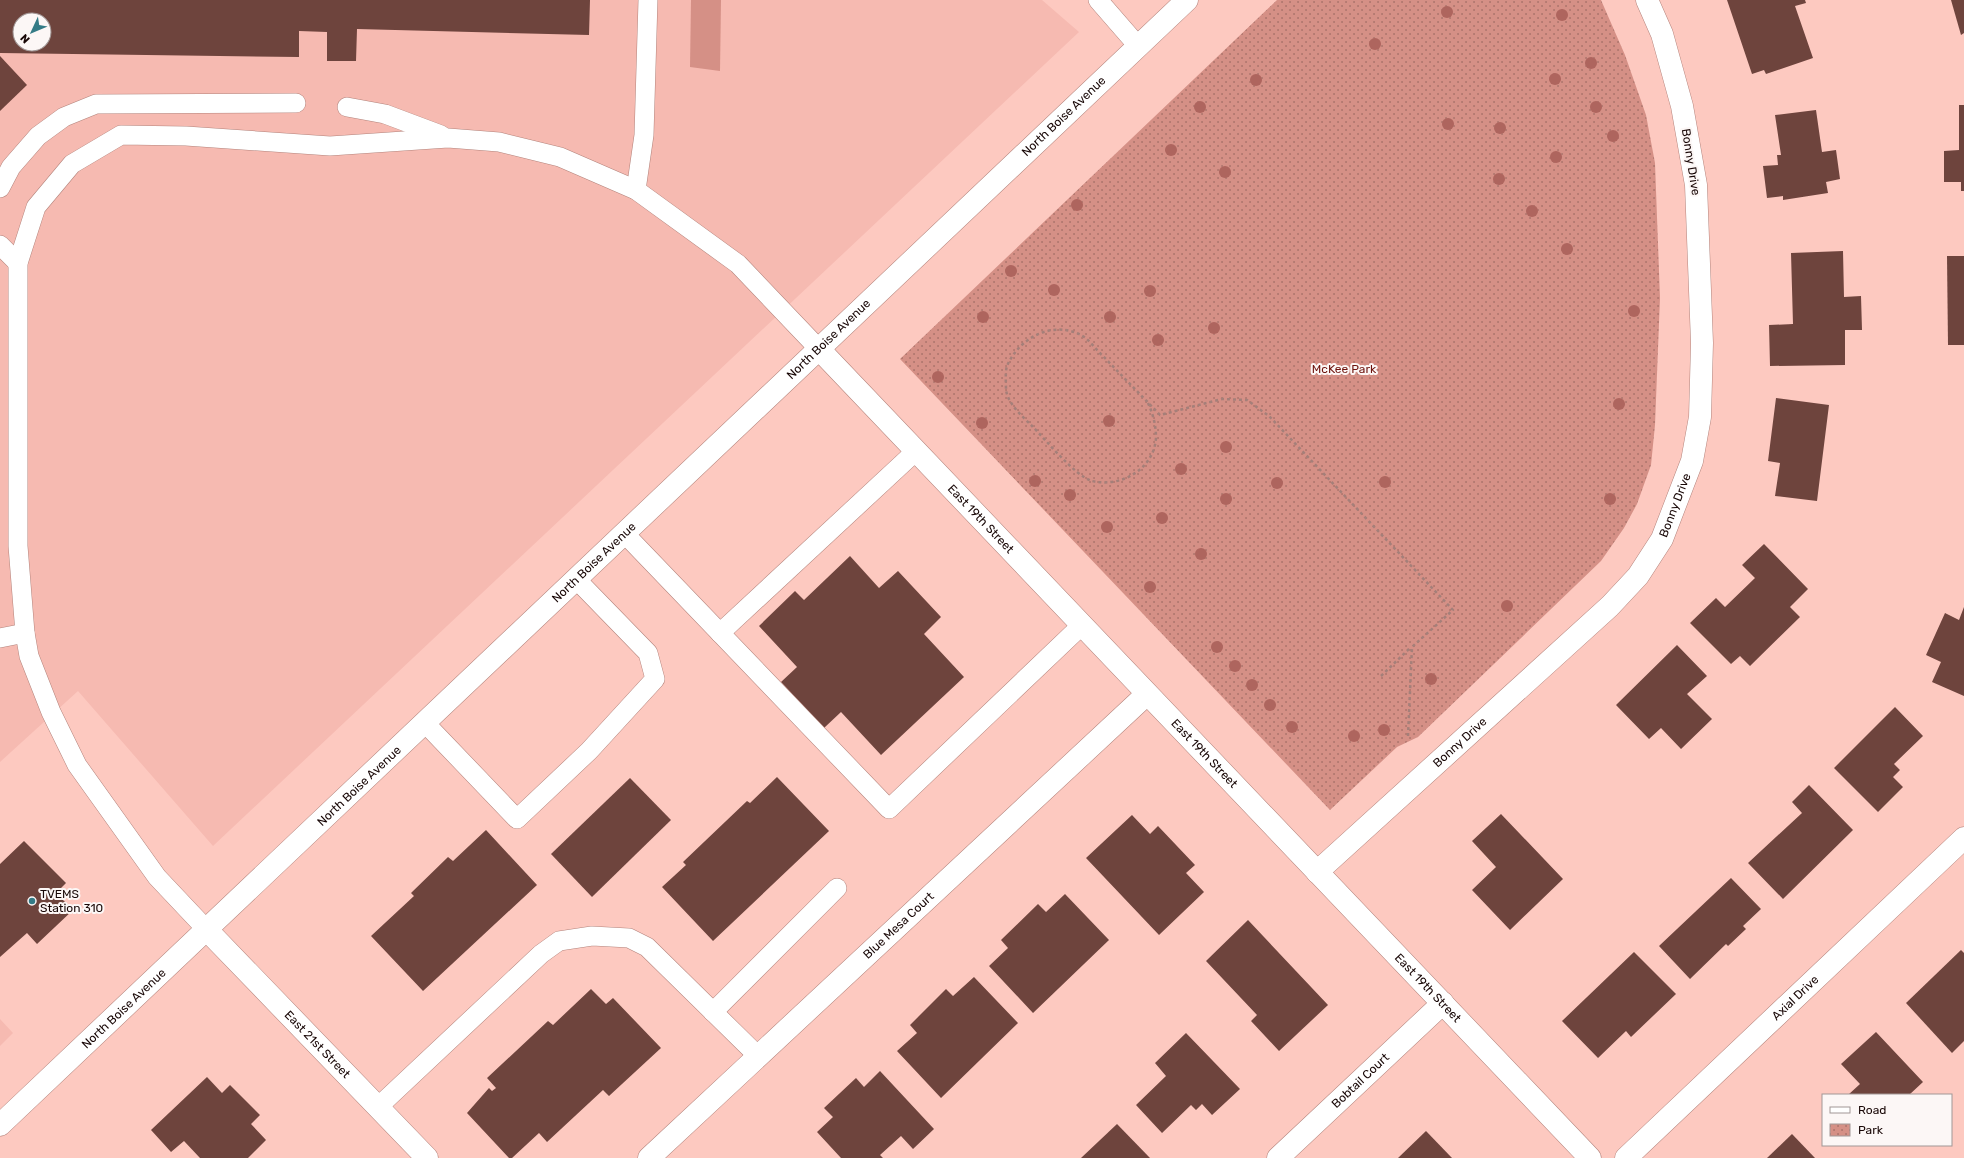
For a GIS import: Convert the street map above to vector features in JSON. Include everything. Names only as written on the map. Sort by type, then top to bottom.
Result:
[{"type":"street","name":"North Boise Avenue","points":[[0,1125],[425,723],[818,348],[1187,0]]},
{"type":"street","name":"Bonny Drive","points":[[1317,872],[1610,606],[1638,576],[1662,539],[1692,461],[1700,417],[1702,344],[1696,186],[1682,106],[1662,34],[1647,0]]},
{"type":"street","name":"East 19th Street","points":[[818,348],[1590,1158]]},
{"type":"street","name":"Blue Mesa Court","points":[[649,1158],[1147,694]]},
{"type":"street","name":"Axial Drive","points":[[1626,1158],[1964,838]]},
{"type":"street","name":"East 21st Street","points":[[207,930],[427,1158]]},
{"type":"street","name":"Bobtail Court","points":[[1278,1158],[1443,1003]]},
{"type":"lane","points":[[636,190],[644,135],[648,0]]},
{"type":"lane","points":[[1098,0],[1138,46]]},
{"type":"lane","points":[[0,188],[11,167],[38,136],[64,117],[96,104],[296,103]]},
{"type":"lane","points":[[347,107],[385,114],[448,138]]},
{"type":"lane","points":[[207,930],[156,877],[77,765],[51,712],[29,656],[25,634],[18,546],[18,263],[36,207],[72,164],[121,135],[186,136],[330,146],[448,138],[499,142],[560,157],[636,190],[738,264],[818,348]]},
{"type":"lane","points":[[0,245],[18,263]]},
{"type":"lane","points":[[720,633],[916,451]]},
{"type":"lane","points":[[624,533],[889,809],[1082,625]]},
{"type":"lane","points":[[425,723],[517,819],[583,756],[655,679],[648,653],[576,579]]},
{"type":"lane","points":[[0,638],[25,634]]},
{"type":"lane","points":[[713,1012],[837,888]]},
{"type":"lane","points":[[378,1107],[541,954],[559,941],[592,936],[629,938],[647,947],[758,1056]]},
{"type":"path","points":[[1148,403],[1154,419],[1156,439],[1149,460],[1129,478],[1112,483],[1091,481],[1075,470],[1015,409],[1006,391],[1006,367],[1019,346],[1038,333],[1061,329],[1082,335],[1160,415],[1222,399],[1247,400],[1268,416],[1452,610],[1381,676]]},
{"type":"path","points":[[1408,736],[1412,647]]},
{"type":"shaded area","points":[[0,0],[1042,0],[1079,32],[213,846],[78,691],[0,762]]},
{"type":"shaded area","points":[[0,1019],[13,1033],[0,1046]]},
{"type":"green space","points":[[691,0],[721,0],[720,71],[690,67]]},
{"type":"green space","name":"McKee Park","points":[[1277,0],[1601,0],[1625,55],[1646,115],[1655,163],[1660,298],[1655,425],[1651,465],[1637,504],[1624,528],[1601,561],[1418,737],[1397,747],[1330,810],[900,359]]},
{"type":"building","points":[[0,0],[590,0],[589,35],[357,29],[356,61],[327,61],[327,32],[299,31],[299,57],[0,53]]},
{"type":"building","points":[[1727,0],[1805,0],[1806,3],[1795,6],[1813,58],[1766,74],[1764,70],[1752,74]]},
{"type":"building","points":[[1951,0],[1964,0],[1964,33],[1961,35]]},
{"type":"building","points":[[0,56],[27,85],[0,111]]},
{"type":"building","points":[[1959,105],[1964,105],[1964,191],[1961,191],[1961,182],[1944,182],[1944,151],[1959,150]]},
{"type":"building","points":[[1816,110],[1822,152],[1836,150],[1840,179],[1826,182],[1828,193],[1783,200],[1783,196],[1767,198],[1763,166],[1778,165],[1777,155],[1781,155],[1775,115]]},
{"type":"building","points":[[1843,251],[1844,297],[1861,296],[1862,330],[1845,330],[1845,365],[1770,366],[1769,325],[1793,324],[1791,253]]},
{"type":"building","points":[[1947,256],[1964,256],[1964,345],[1948,345]]},
{"type":"building","points":[[1776,398],[1829,405],[1817,501],[1775,496],[1780,463],[1768,461]]},
{"type":"building","points":[[1764,544],[1808,589],[1790,607],[1800,617],[1750,666],[1740,656],[1731,664],[1690,623],[1716,598],[1725,607],[1755,578],[1742,565]]},
{"type":"building","points":[[850,556],[879,588],[898,571],[941,617],[924,634],[964,677],[881,755],[841,712],[824,728],[781,682],[797,667],[759,626],[795,591],[804,600]]},
{"type":"building","points":[[1964,607],[1964,696],[1932,682],[1941,662],[1926,655],[1945,613],[1959,620]]},
{"type":"building","points":[[1677,645],[1707,676],[1687,694],[1712,719],[1681,749],[1661,728],[1649,739],[1616,705]]},
{"type":"building","points":[[1895,707],[1923,736],[1894,764],[1900,770],[1893,777],[1903,787],[1878,812],[1834,768]]},
{"type":"building","points":[[777,777],[829,831],[713,941],[662,887],[686,865],[683,862],[747,801],[750,803]]},
{"type":"building","points":[[630,778],[671,820],[592,897],[551,854]]},
{"type":"building","points":[[1809,785],[1853,830],[1783,899],[1748,863],[1802,813],[1792,802]]},
{"type":"building","points":[[1501,814],[1563,879],[1510,930],[1472,890],[1496,867],[1472,841]]},
{"type":"building","points":[[1132,815],[1150,834],[1158,826],[1195,865],[1186,873],[1204,892],[1159,935],[1086,858]]},
{"type":"building","points":[[486,830],[537,885],[423,991],[371,936],[414,896],[411,893],[448,857],[453,861]]},
{"type":"building","name":"TVEMS Station 310","points":[[24,841],[66,883],[56,893],[73,910],[37,944],[27,933],[0,957],[0,864]]},
{"type":"building","points":[[1731,878],[1761,909],[1743,926],[1746,929],[1728,946],[1726,944],[1690,979],[1659,946]]},
{"type":"building","points":[[1065,894],[1109,940],[1033,1013],[989,966],[1008,948],[1001,940],[1038,904],[1046,912]]},
{"type":"building","points":[[1248,920],[1328,1005],[1279,1051],[1251,1021],[1257,1015],[1206,961]]},
{"type":"building","points":[[1961,950],[1964,953],[1964,1041],[1952,1053],[1906,1003]]},
{"type":"building","points":[[1634,952],[1676,994],[1631,1037],[1626,1031],[1598,1058],[1562,1021]]},
{"type":"building","points":[[974,977],[1018,1023],[941,1098],[897,1051],[917,1033],[910,1025],[946,989],[953,996]]},
{"type":"building","points":[[591,989],[606,1004],[613,998],[661,1048],[609,1096],[603,1090],[547,1142],[539,1133],[512,1158],[509,1158],[467,1113],[489,1088],[492,1091],[496,1088],[487,1078],[548,1021],[553,1025]]},
{"type":"building","points":[[1876,1032],[1923,1082],[1910,1094],[1849,1094],[1860,1084],[1841,1064]]},
{"type":"building","points":[[1186,1033],[1240,1089],[1212,1115],[1202,1104],[1196,1110],[1191,1105],[1162,1133],[1136,1105],[1166,1076],[1155,1063]]},
{"type":"building","points":[[880,1071],[934,1129],[913,1149],[901,1136],[880,1155],[883,1158],[841,1158],[817,1132],[833,1117],[824,1108],[856,1078],[864,1087]]},
{"type":"building","points":[[207,1077],[222,1093],[230,1085],[260,1115],[251,1124],[266,1140],[248,1158],[200,1158],[184,1141],[171,1152],[151,1130]]},
{"type":"building","points":[[1117,1124],[1150,1158],[1081,1158]]},
{"type":"building","points":[[1426,1131],[1452,1158],[1398,1158]]},
{"type":"building","points":[[1792,1134],[1815,1158],[1767,1158]]},
{"type":"place","name":"TVEMS Station 310","points":[[32,901]]}]
